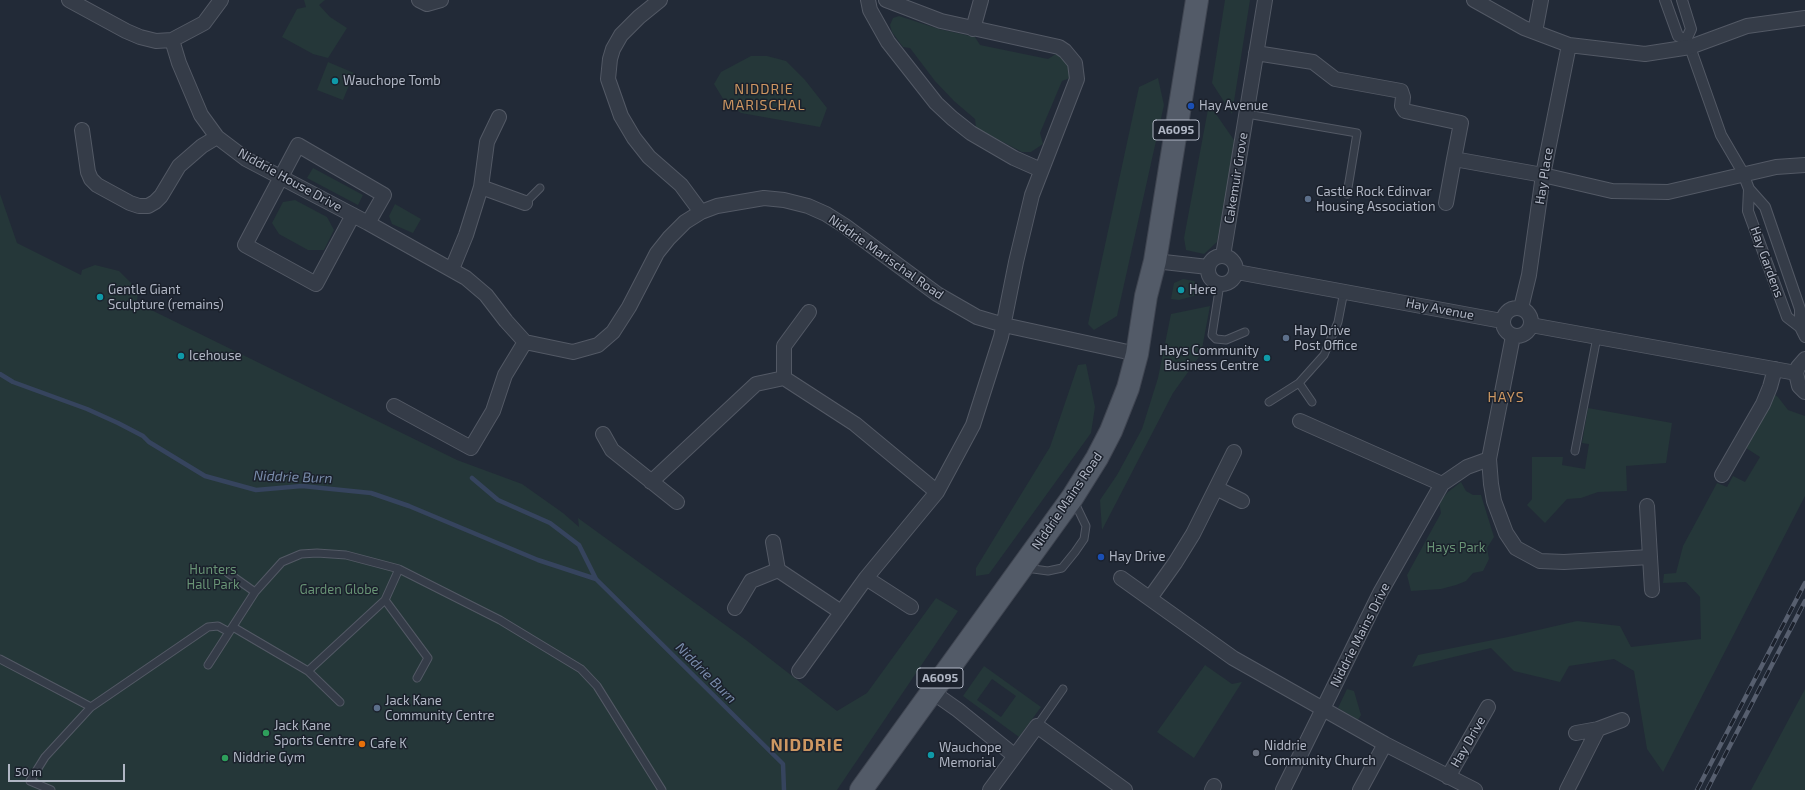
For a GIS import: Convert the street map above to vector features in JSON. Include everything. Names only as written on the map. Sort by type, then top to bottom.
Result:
[{"type":"main road","name":"Niddrie Mains Road","points":[[861,790],[1020,567],[1072,498],[1097,458],[1111,431],[1128,388],[1137,354],[1146,296],[1155,261],[1197,0]]},
{"type":"street","points":[[70,0],[140,37],[156,41],[172,40],[204,23],[222,0]]},
{"type":"street","points":[[420,0],[428,4],[441,0]]},
{"type":"street","points":[[660,0],[639,17],[621,35],[611,54],[608,64],[608,79],[621,116],[634,138],[649,157],[681,185],[701,212]]},
{"type":"street","points":[[868,0],[870,10],[888,42],[936,103],[971,133],[1014,158],[1041,170]]},
{"type":"street","points":[[799,671],[866,578],[937,492],[972,425],[1004,325],[1025,221],[1041,170],[1075,87],[1077,70],[1075,63],[1065,51],[1058,48],[941,22],[886,0]]},
{"type":"street","points":[[973,29],[981,0]]},
{"type":"street","name":"Cakemuir Grove","points":[[1223,256],[1266,0]]},
{"type":"street","points":[[1474,0],[1535,32],[1569,45],[1644,54],[1747,26],[1805,18]]},
{"type":"street","points":[[1535,32],[1540,0]]},
{"type":"street","points":[[1665,0],[1678,36],[1688,43]]},
{"type":"street","points":[[1682,0],[1691,29],[1688,43]]},
{"type":"street","name":"Niddrie House Drive","points":[[172,40],[179,62],[201,115],[217,137],[246,158],[368,223],[466,278],[486,296],[525,342]]},
{"type":"street","name":"Hay Gardens","points":[[1688,43],[1721,135],[1744,176],[1749,189],[1764,207],[1800,309],[1800,327]]},
{"type":"street","name":"Hay Place","points":[[1521,308],[1529,275],[1543,176],[1569,45]]},
{"type":"street","points":[[1256,53],[1313,62],[1335,79],[1401,91],[1403,97],[1402,106],[1406,111],[1461,123],[1446,203]]},
{"type":"street","points":[[452,269],[466,235],[481,187],[487,142],[499,117]]},
{"type":"street","points":[[82,130],[88,172],[91,179],[103,189],[139,206],[148,206],[155,202],[161,196],[179,166],[202,146],[217,137]]},
{"type":"street","points":[[353,215],[316,284],[245,245],[298,145],[384,195],[368,223]]},
{"type":"street","points":[[1454,159],[1612,191],[1668,192],[1744,176],[1776,167],[1805,165]]},
{"type":"street","points":[[481,187],[525,203]]},
{"type":"street","name":"Hay Gardens","points":[[1749,189],[1748,211],[1787,316],[1800,327],[1805,337]]},
{"type":"street","name":"Niddrie Marischal Road","points":[[525,342],[573,352],[598,345],[612,332],[630,307],[657,253],[685,222],[701,212],[739,201],[764,198],[784,200],[808,206],[845,226],[937,294],[977,317],[1004,325],[1137,354]]},
{"type":"street","points":[[1223,256],[1234,261],[1236,272],[1233,280],[1225,284],[1220,284],[1216,283],[1209,276],[1208,267],[1215,258],[1223,256]]},
{"type":"street","points":[[1155,261],[1208,267]]},
{"type":"street","name":"Hay Avenue","points":[[1236,272],[1502,321]]},
{"type":"street","points":[[1521,308],[1528,313],[1531,325],[1524,334],[1513,336],[1505,330],[1502,321],[1509,310],[1521,308]]},
{"type":"street","points":[[784,378],[784,346],[809,312]]},
{"type":"street","points":[[1531,325],[1796,373]]},
{"type":"street","points":[[1513,336],[1489,459],[1491,484],[1499,518],[1510,541],[1521,552],[1548,562],[1650,557]]},
{"type":"street","points":[[394,406],[471,448],[493,411],[505,375],[525,342]]},
{"type":"street","points":[[1805,359],[1796,373],[1799,386],[1805,392]]},
{"type":"street","points":[[1722,475],[1763,404],[1775,369]]},
{"type":"street","points":[[651,482],[756,384],[784,378],[856,424],[937,492]]},
{"type":"street","points":[[1300,421],[1442,484]]},
{"type":"street","points":[[603,434],[612,450],[677,502]]},
{"type":"street","points":[[1150,598],[1184,549],[1234,452]]},
{"type":"street","name":"Niddrie Mains Drive","points":[[1283,790],[1324,710],[1337,678],[1380,593],[1442,484],[1467,467],[1489,459]]},
{"type":"street","points":[[1216,488],[1242,501]]},
{"type":"street","points":[[1647,506],[1652,590]]},
{"type":"street","points":[[773,542],[778,570],[841,612]]},
{"type":"street","points":[[735,608],[751,581],[778,570]]},
{"type":"street","points":[[866,578],[911,607]]},
{"type":"street","name":"Hay Drive","points":[[1121,578],[1233,658],[1385,744],[1475,790]]},
{"type":"street","points":[[931,691],[958,710],[1015,756]]},
{"type":"street","name":"Hay Drive","points":[[1448,777],[1488,707]]},
{"type":"street","points":[[1576,733],[1598,729],[1622,720]]},
{"type":"street","points":[[990,790],[1037,726],[1125,790]]},
{"type":"street","points":[[1566,790],[1598,729]]},
{"type":"street","points":[[1360,790],[1385,744]]},
{"type":"lane","points":[[1247,114],[1357,133],[1347,194]]},
{"type":"lane","points":[[525,203],[540,188]]},
{"type":"lane","points":[[1220,284],[1212,335],[1216,339],[1226,340],[1245,332]]},
{"type":"lane","points":[[1269,402],[1299,383],[1316,366],[1330,344],[1338,322],[1344,292]]},
{"type":"lane","points":[[1575,451],[1597,337]]},
{"type":"lane","points":[[1299,383],[1312,402]]},
{"type":"lane","points":[[1020,567],[1048,571],[1055,570],[1062,568],[1075,552],[1084,539],[1086,526],[1072,498]]},
{"type":"lane","points":[[208,665],[255,592],[282,562],[301,554],[316,553],[346,555],[399,569],[500,620],[581,669],[597,686],[662,790]]},
{"type":"lane","points":[[308,670],[385,600],[399,569]]},
{"type":"lane","points":[[228,573],[255,592]]},
{"type":"lane","points":[[385,600],[428,658],[417,678]]},
{"type":"lane","points":[[51,790],[30,781],[45,757],[91,707],[208,627],[218,626],[231,630],[308,670],[340,702]]},
{"type":"lane","points":[[0,659],[91,707]]},
{"type":"lane","points":[[1037,726],[1063,689]]},
{"type":"green space","points":[[304,0],[325,0],[319,5],[330,17],[347,28],[328,58],[313,54],[282,37],[297,9],[306,7]]},
{"type":"green space","points":[[1225,0],[1250,0],[1232,114],[1212,83]]},
{"type":"green space","points":[[899,16],[939,29],[975,37],[980,45],[1048,59],[1056,54],[1063,58],[1068,66],[1070,78],[1062,81],[1040,133],[1043,144],[1031,152],[1022,152],[976,128],[975,119],[954,101],[935,81],[910,48],[903,47],[892,32],[890,25],[893,18]]},
{"type":"green space","points":[[751,56],[767,56],[786,61],[805,80],[827,108],[820,127],[741,113],[725,102],[714,84],[721,72]]},
{"type":"green space","points":[[328,62],[354,73],[343,100],[317,90]]},
{"type":"green space","points":[[1158,78],[1164,105],[1117,316],[1094,330],[1088,324],[1139,87]]},
{"type":"green space","points":[[1209,104],[1236,143],[1217,242],[1204,254],[1186,250],[1184,238]]},
{"type":"green space","points":[[313,168],[363,195],[358,205],[307,178]]},
{"type":"green space","name":"Hunters Hall Park","points":[[0,194],[17,243],[81,275],[82,270],[95,265],[119,271],[138,290],[137,303],[457,460],[522,484],[563,513],[579,527],[578,518],[746,640],[837,711],[867,693],[936,598],[958,611],[837,790],[0,790]]},
{"type":"green space","points":[[295,200],[327,217],[334,230],[324,250],[308,250],[279,234],[272,223],[283,202]]},
{"type":"green space","points":[[395,204],[421,219],[413,233],[392,224],[389,216]]},
{"type":"green space","points":[[1183,279],[1194,281],[1198,285],[1201,294],[1179,300],[1171,299],[1174,283]]},
{"type":"green space","points":[[1210,306],[1201,354],[1173,393],[1102,530],[1100,500],[1117,475],[1142,429],[1158,378],[1171,314]]},
{"type":"green space","points":[[1086,364],[1095,407],[1091,433],[989,574],[976,576],[976,568],[1050,447],[1078,365]]},
{"type":"green space","points":[[1774,394],[1788,410],[1805,416],[1805,496],[1663,772],[1647,749],[1634,671],[1614,659],[1569,666],[1560,682],[1514,671],[1491,648],[1412,667],[1418,655],[1508,637],[1577,621],[1620,626],[1631,647],[1701,639],[1700,597],[1686,582],[1663,583],[1664,574],[1676,573],[1683,546],[1717,483],[1727,487],[1733,476],[1745,482],[1760,457],[1746,448]]},
{"type":"green space","points":[[1588,408],[1672,423],[1666,463],[1626,466],[1627,491],[1598,492],[1581,498],[1567,499],[1545,523],[1527,505],[1532,499],[1532,457],[1563,457],[1562,465],[1585,469],[1589,444],[1582,443]]},
{"type":"green space","name":"Hays Park","points":[[1461,482],[1466,491],[1473,495],[1481,495],[1494,537],[1487,548],[1489,559],[1483,571],[1473,573],[1466,581],[1441,589],[1411,591],[1407,575],[1441,513],[1439,502],[1448,492]]},
{"type":"green space","points":[[1205,665],[1232,684],[1242,682],[1194,758],[1157,732]]},
{"type":"green space","points":[[984,666],[1041,707],[1019,737],[963,696]],"holes":[[[992,679],[1016,696],[1001,717],[977,700]]]},
{"type":"green space","points":[[1347,689],[1354,691],[1361,715],[1358,720],[1338,708]]},
{"type":"green space","points":[[1805,689],[1805,790],[1751,790]]},
{"type":"waterway","name":"Niddrie Burn","points":[[0,374],[13,382],[87,409],[118,423],[143,436],[149,442],[205,476],[256,490],[302,486],[371,493],[409,506],[538,560],[596,579]]},
{"type":"waterway","name":"Niddrie Burn","points":[[472,478],[498,500],[550,523],[579,545],[596,579],[783,764],[784,790]]},
{"type":"railway","points":[[1697,790],[1805,583]]},
{"type":"railway","points":[[1707,790],[1805,601]]},
{"type":"place","name":"Wauchope Tomb","points":[[335,81]]},
{"type":"place","name":"Hay Avenue","points":[[1191,106]]},
{"type":"place","name":"Castle Rock Edinvar Housing Association","points":[[1308,199]]},
{"type":"place","name":"Here","points":[[1181,290]]},
{"type":"place","name":"Gentle Giant Sculpture (remains)","points":[[100,297]]},
{"type":"place","name":"Hay Drive Post Office","points":[[1286,338]]},
{"type":"place","name":"Icehouse","points":[[181,356]]},
{"type":"place","name":"Hays Community Business Centre","points":[[1267,358]]},
{"type":"place","name":"Hay Drive","points":[[1101,557]]},
{"type":"place","name":"Jack Kane Community Centre","points":[[377,708]]},
{"type":"place","name":"Jack Kane Sports Centre","points":[[266,733]]},
{"type":"place","name":"Cafe K","points":[[362,744]]},
{"type":"place","name":"Niddrie Community Church","points":[[1256,753]]},
{"type":"place","name":"Wauchope Memorial","points":[[931,755]]},
{"type":"place","name":"Niddrie Gym","points":[[225,758]]},
{"type":"district","name":"NIDDRIE MARISCHAL","points":[[764,98]]},
{"type":"district","name":"HAYS","points":[[1506,397]]},
{"type":"district","name":"NIDDRIE","points":[[807,745]]},
{"type":"park label","name":"Garden Globe","points":[[339,590]]}]
